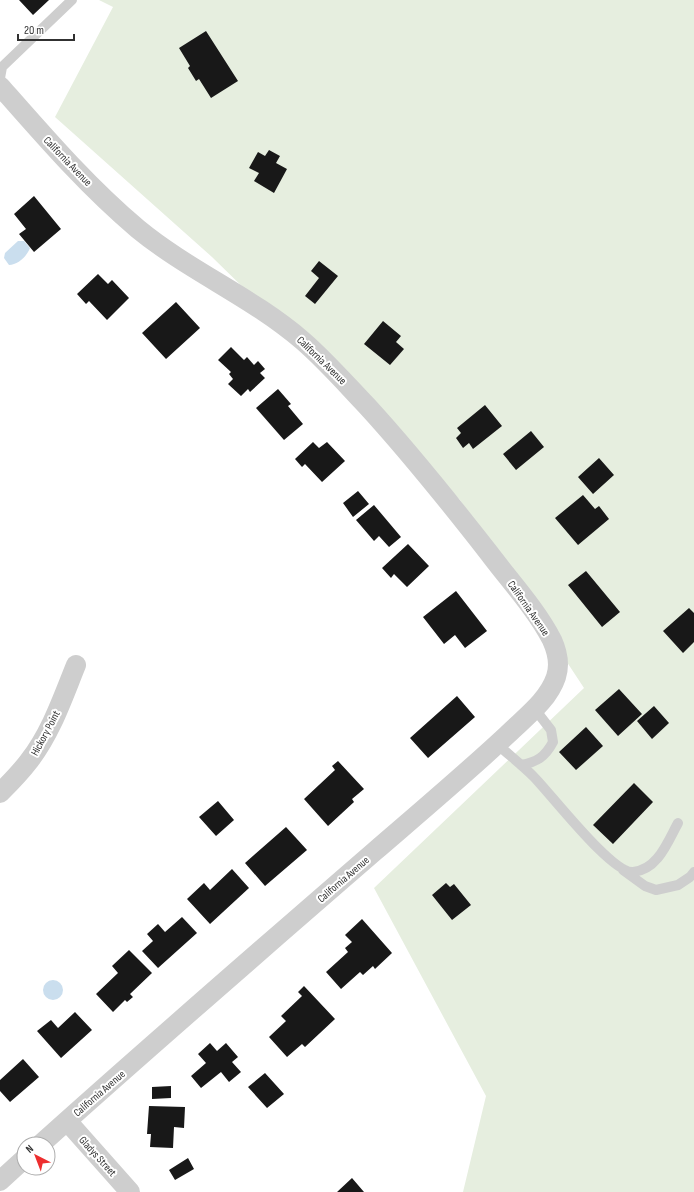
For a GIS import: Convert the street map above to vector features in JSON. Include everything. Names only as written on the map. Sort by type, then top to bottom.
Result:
[{"type":"street","name":"California Avenue","points":[[0,86],[50,144],[102,196],[134,225],[168,251],[270,315],[302,340],[335,372],[395,438],[456,511],[533,610],[550,638],[557,658],[556,676],[550,690],[498,744],[50,1136]]},
{"type":"street","name":"Hickory Point","points":[[0,793],[29,762],[40,745],[57,711],[76,665]]},
{"type":"street","name":"Gladys Street","points":[[67,1121],[130,1192]]},
{"type":"street","points":[[0,1181],[16,1166]]},
{"type":"lane","points":[[0,78],[2,67],[72,0]]},
{"type":"lane","points":[[521,765],[534,762],[547,753],[553,742],[551,730],[534,708]]},
{"type":"lane","points":[[498,744],[534,777],[606,857],[645,886],[656,890],[678,885],[690,877],[694,872]]},
{"type":"lane","points":[[622,868],[632,872],[647,867],[660,857],[678,822]]},
{"type":"green space","points":[[99,0],[694,0],[694,1192],[463,1192],[486,1096],[374,888],[584,688],[460,500],[212,257],[55,117],[113,7]]},
{"type":"water","points":[[18,241],[24,241],[30,248],[22,260],[9,265],[4,258],[5,253]]},
{"type":"water","points":[[49,980],[57,980],[63,986],[63,994],[57,1000],[49,1000],[43,994],[43,986]]},
{"type":"building","points":[[19,0],[49,0],[33,15]]},
{"type":"building","points":[[206,31],[238,81],[211,98],[199,79],[196,81],[188,68],[190,66],[179,48]]},
{"type":"building","points":[[269,150],[280,156],[276,163],[287,169],[274,193],[254,181],[259,173],[249,168],[258,152],[265,156]]},
{"type":"building","points":[[34,196],[61,229],[34,252],[19,234],[26,229],[14,214]]},
{"type":"building","points":[[319,261],[338,276],[315,304],[305,296],[319,278],[311,271]]},
{"type":"building","points":[[98,274],[108,284],[112,280],[129,298],[107,320],[89,301],[86,304],[77,294]]},
{"type":"building","points":[[176,302],[200,328],[166,359],[142,333]]},
{"type":"building","points":[[383,321],[401,336],[396,342],[404,349],[390,365],[364,344]]},
{"type":"building","points":[[231,347],[244,360],[247,357],[254,365],[258,361],[265,369],[260,373],[265,378],[250,392],[248,389],[241,396],[228,384],[233,379],[229,374],[231,372],[218,360]]},
{"type":"building","points":[[278,389],[291,404],[288,406],[303,424],[284,440],[256,408]]},
{"type":"building","points":[[485,405],[502,426],[473,449],[469,443],[463,448],[456,438],[461,433],[457,428]]},
{"type":"building","points":[[531,431],[544,447],[516,470],[503,454]]},
{"type":"building","points":[[313,442],[319,448],[327,442],[345,461],[322,482],[305,464],[302,467],[295,459]]},
{"type":"building","points":[[599,458],[614,475],[593,494],[578,477]]},
{"type":"building","points":[[358,491],[369,504],[353,517],[343,503]]},
{"type":"building","points":[[583,495],[595,509],[599,506],[609,519],[578,545],[555,518]]},
{"type":"building","points":[[374,505],[401,537],[389,547],[379,536],[374,541],[356,520]]},
{"type":"building","points":[[408,544],[429,566],[407,587],[394,574],[391,578],[382,568]]},
{"type":"building","points":[[586,571],[620,612],[602,627],[568,585]]},
{"type":"building","points":[[456,591],[487,631],[465,648],[455,635],[444,644],[423,617]]},
{"type":"building","points":[[689,608],[694,613],[694,642],[683,653],[663,631]]},
{"type":"building","points":[[619,689],[642,714],[618,736],[595,710]]},
{"type":"building","points":[[457,696],[475,717],[428,758],[410,738]]},
{"type":"building","points":[[654,706],[669,723],[652,739],[637,721]]},
{"type":"building","points":[[586,727],[603,746],[576,770],[559,752]]},
{"type":"building","points":[[338,761],[364,789],[352,799],[354,802],[328,826],[304,799],[335,770],[332,766]]},
{"type":"building","points":[[634,783],[653,802],[613,844],[593,825]]},
{"type":"building","points":[[218,801],[234,820],[216,836],[199,817]]},
{"type":"building","points":[[286,827],[307,850],[265,886],[245,863]]},
{"type":"building","points":[[232,869],[249,888],[210,924],[187,899],[204,883],[210,890]]},
{"type":"building","points":[[446,883],[450,887],[454,884],[471,905],[452,920],[432,895]]},
{"type":"building","points":[[182,917],[197,933],[158,968],[142,951],[153,941],[147,934],[158,924],[165,932]]},
{"type":"building","points":[[362,919],[392,953],[375,969],[373,966],[363,975],[360,972],[341,989],[326,972],[348,952],[345,948],[352,942],[345,935]]},
{"type":"building","points":[[129,950],[152,973],[130,994],[133,997],[127,1002],[125,1000],[113,1012],[96,994],[118,973],[112,966]]},
{"type":"building","points":[[304,986],[335,1019],[305,1047],[302,1044],[287,1057],[269,1037],[286,1021],[281,1016],[302,996],[298,992]]},
{"type":"building","points":[[75,1012],[92,1030],[61,1058],[37,1031],[51,1020],[58,1028]]},
{"type":"building","points":[[210,1043],[217,1051],[226,1043],[238,1057],[232,1062],[241,1072],[229,1082],[221,1072],[201,1088],[191,1076],[206,1063],[198,1054]]},
{"type":"building","points":[[23,1059],[39,1077],[10,1102],[0,1091],[0,1080]]},
{"type":"building","points":[[265,1073],[284,1094],[267,1108],[248,1087]]},
{"type":"building","points":[[171,1086],[171,1098],[152,1099],[152,1087]]},
{"type":"building","points":[[149,1106],[185,1107],[184,1128],[174,1127],[173,1148],[150,1147],[151,1134],[147,1134]]},
{"type":"building","points":[[188,1158],[194,1169],[175,1180],[169,1170]]},
{"type":"building","points":[[352,1178],[364,1192],[337,1192]]}]
